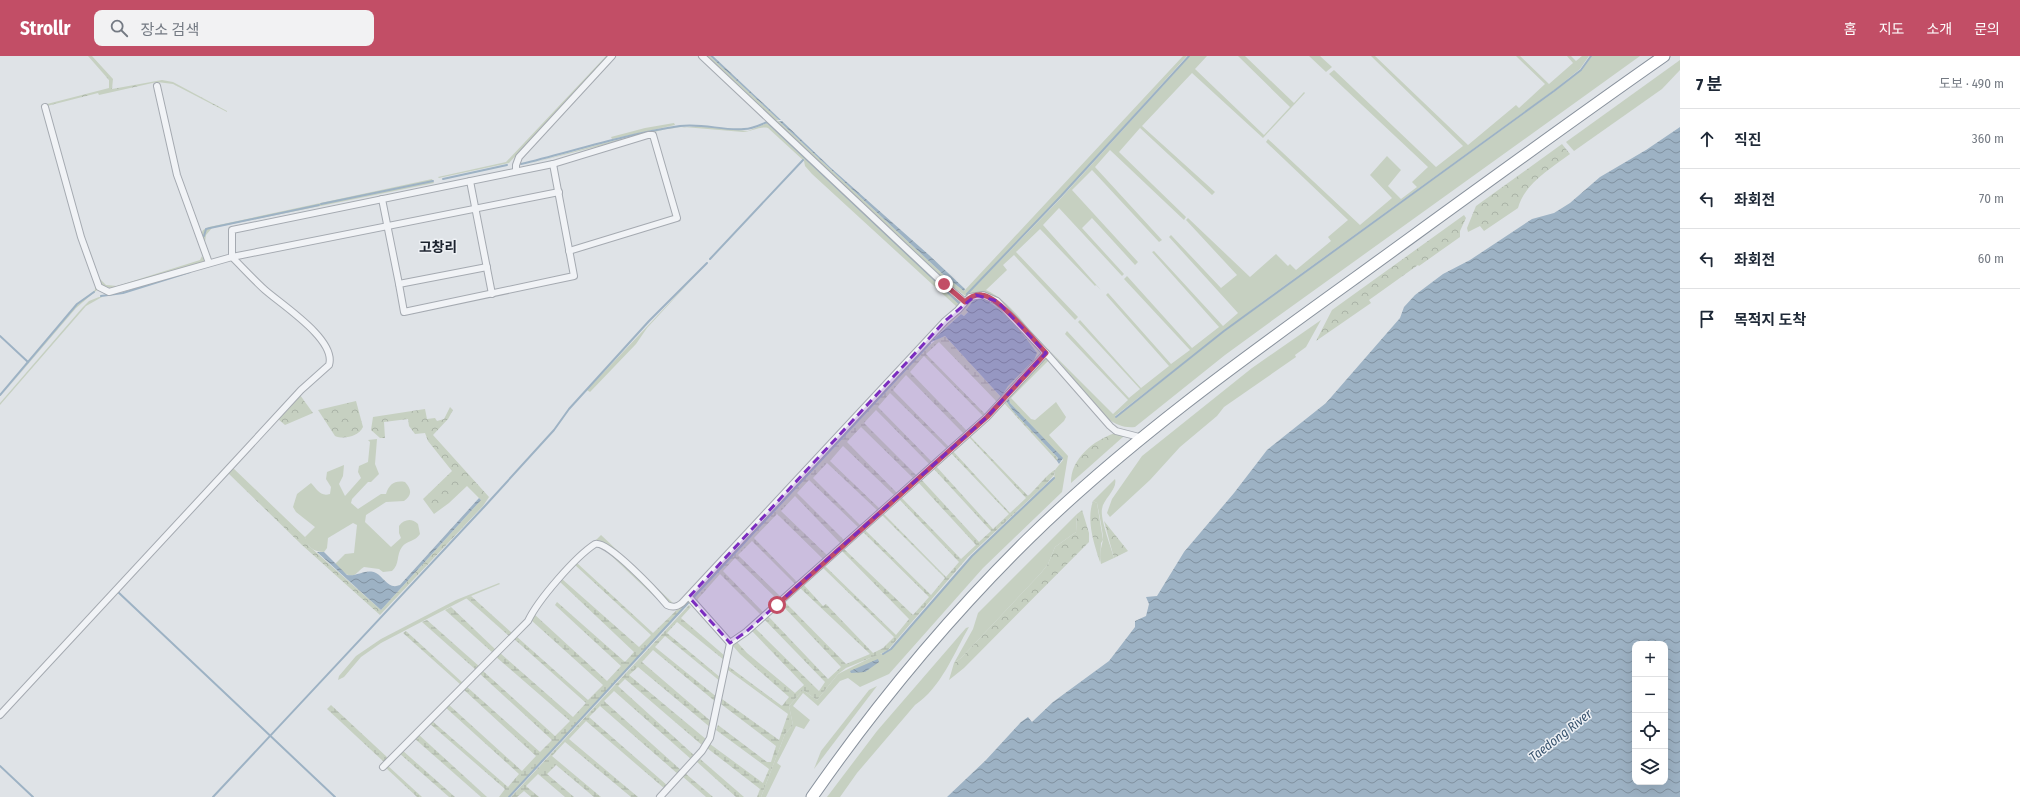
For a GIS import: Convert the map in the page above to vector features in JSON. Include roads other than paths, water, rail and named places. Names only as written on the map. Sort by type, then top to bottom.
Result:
[{"type":"highway","points":[[812,797],[938,634],[965,603],[1027,540],[1067,503],[1143,438],[1254,350],[1554,133],[1664,56]]},
{"type":"street","points":[[516,171],[516,165],[519,157],[612,56]]},
{"type":"street","points":[[702,56],[888,232],[965,302]]},
{"type":"street","points":[[157,86],[177,175],[209,263]]},
{"type":"street","points":[[45,107],[81,237],[99,287],[109,292],[232,257],[559,192]]},
{"type":"street","points":[[0,715],[301,390],[329,364],[331,359],[330,353],[323,341],[293,312],[265,290],[232,257],[232,230],[553,164],[648,135],[653,135],[677,218],[570,251]]},
{"type":"street","points":[[382,199],[404,312],[492,294],[574,276],[553,164]]},
{"type":"street","points":[[470,181],[492,294]]},
{"type":"street","points":[[399,284],[487,267]]},
{"type":"street","points":[[384,767],[528,621],[535,606],[572,566],[595,544],[602,543],[606,546],[629,566],[667,605],[670,607],[677,607],[689,597],[945,321],[970,297],[983,295],[997,301],[1046,353],[1110,426],[1116,431],[1143,438]]},
{"type":"street","points":[[660,797],[702,751],[710,738],[730,643],[746,632],[987,417],[1046,353]]},
{"type":"street","points":[[689,597],[730,643]]},
{"type":"water","points":[[710,56],[713,56],[781,120],[779,120]]},
{"type":"water","points":[[779,121],[782,121],[831,168],[929,255],[965,289],[964,291],[946,277]]},
{"type":"water","name":"Taedong River","points":[[1680,127],[1680,797],[947,797],[986,760],[1021,722],[1028,717],[1032,722],[1053,702],[1109,661],[1135,627],[1135,621],[1146,616],[1149,604],[1146,597],[1157,596],[1184,552],[1234,493],[1267,450],[1326,403],[1400,318],[1404,307],[1415,295],[1443,274],[1470,260],[1532,219],[1554,213],[1570,203],[1600,177],[1646,150]]},
{"type":"water","points":[[978,296],[980,299],[987,301],[1003,313],[1027,339],[1037,353],[1034,360],[1008,386],[1001,397],[945,336],[929,343],[961,314],[964,316],[968,312],[966,310],[976,299],[974,297]]},
{"type":"water","points":[[1009,398],[1010,403],[1063,458],[1059,464],[1057,461],[1058,458],[1013,411],[1006,401]]},
{"type":"water","points":[[479,498],[481,500],[381,610],[317,552],[324,552],[347,575],[354,575],[369,571],[376,573],[392,586],[400,585]]},
{"type":"water","points":[[878,659],[879,662],[865,672],[851,673],[850,671]]},
{"type":"waterway","points":[[967,294],[1061,196],[1189,56]]},
{"type":"waterway","points":[[1116,417],[1224,331],[1554,91],[1581,70],[1591,56]]},
{"type":"waterway","points":[[521,164],[660,129],[688,125],[728,129],[747,129],[767,122],[959,303]]},
{"type":"waterway","points":[[710,259],[803,160]]},
{"type":"waterway","points":[[443,179],[507,165]]},
{"type":"waterway","points":[[321,204],[433,181]]},
{"type":"waterway","points":[[204,236],[206,229],[319,205]]},
{"type":"waterway","points":[[213,797],[484,507],[554,430],[569,409],[649,321],[707,263]]},
{"type":"waterway","points":[[101,296],[123,293],[190,272]]},
{"type":"waterway","points":[[0,395],[77,304],[94,292]]},
{"type":"waterway","points":[[0,336],[28,362]]},
{"type":"waterway","points":[[693,598],[930,343]]},
{"type":"waterway","points":[[883,654],[891,649],[972,556],[1054,478]]},
{"type":"waterway","points":[[118,592],[335,797]]},
{"type":"waterway","points":[[509,797],[688,603]]},
{"type":"waterway","points":[[0,766],[33,797]]},
{"type":"district","name":"고창리","points":[[438,247]]}]
